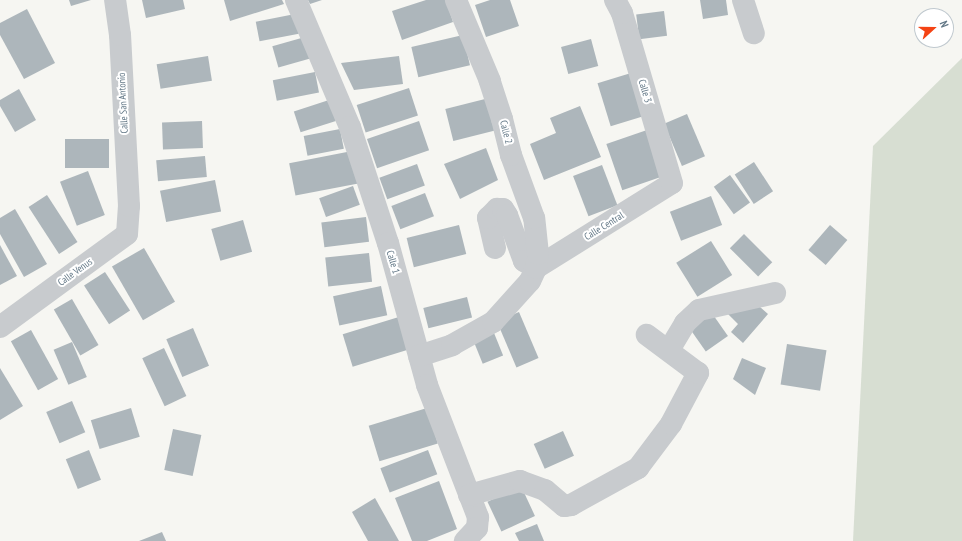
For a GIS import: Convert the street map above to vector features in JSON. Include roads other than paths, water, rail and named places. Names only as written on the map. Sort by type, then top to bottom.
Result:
[{"type":"street","name":"Calle San Antonio","points":[[114,0],[120,35],[129,206]]},
{"type":"street","name":"Calle 1","points":[[296,0],[350,127],[388,243],[436,413],[478,517],[471,535]]},
{"type":"street","name":"Calle 2","points":[[456,0],[490,82],[534,218],[538,240],[536,268]]},
{"type":"street","name":"Calle 3","points":[[615,0],[622,13],[672,183]]},
{"type":"street","points":[[743,0],[754,33]]},
{"type":"street","name":"Calle Central","points":[[536,268],[672,183]]},
{"type":"street","name":"Calle Venus","points":[[0,327],[127,234],[129,206]]},
{"type":"street","points":[[419,356],[452,345],[493,322],[521,294],[536,268],[524,262],[507,215],[503,210],[497,209],[488,218],[496,248]]},
{"type":"street","points":[[669,350],[685,323],[699,310],[775,293]]},
{"type":"street","points":[[469,495],[520,481],[545,490],[564,506],[578,503],[638,468],[671,424],[698,373],[647,335]]}]
